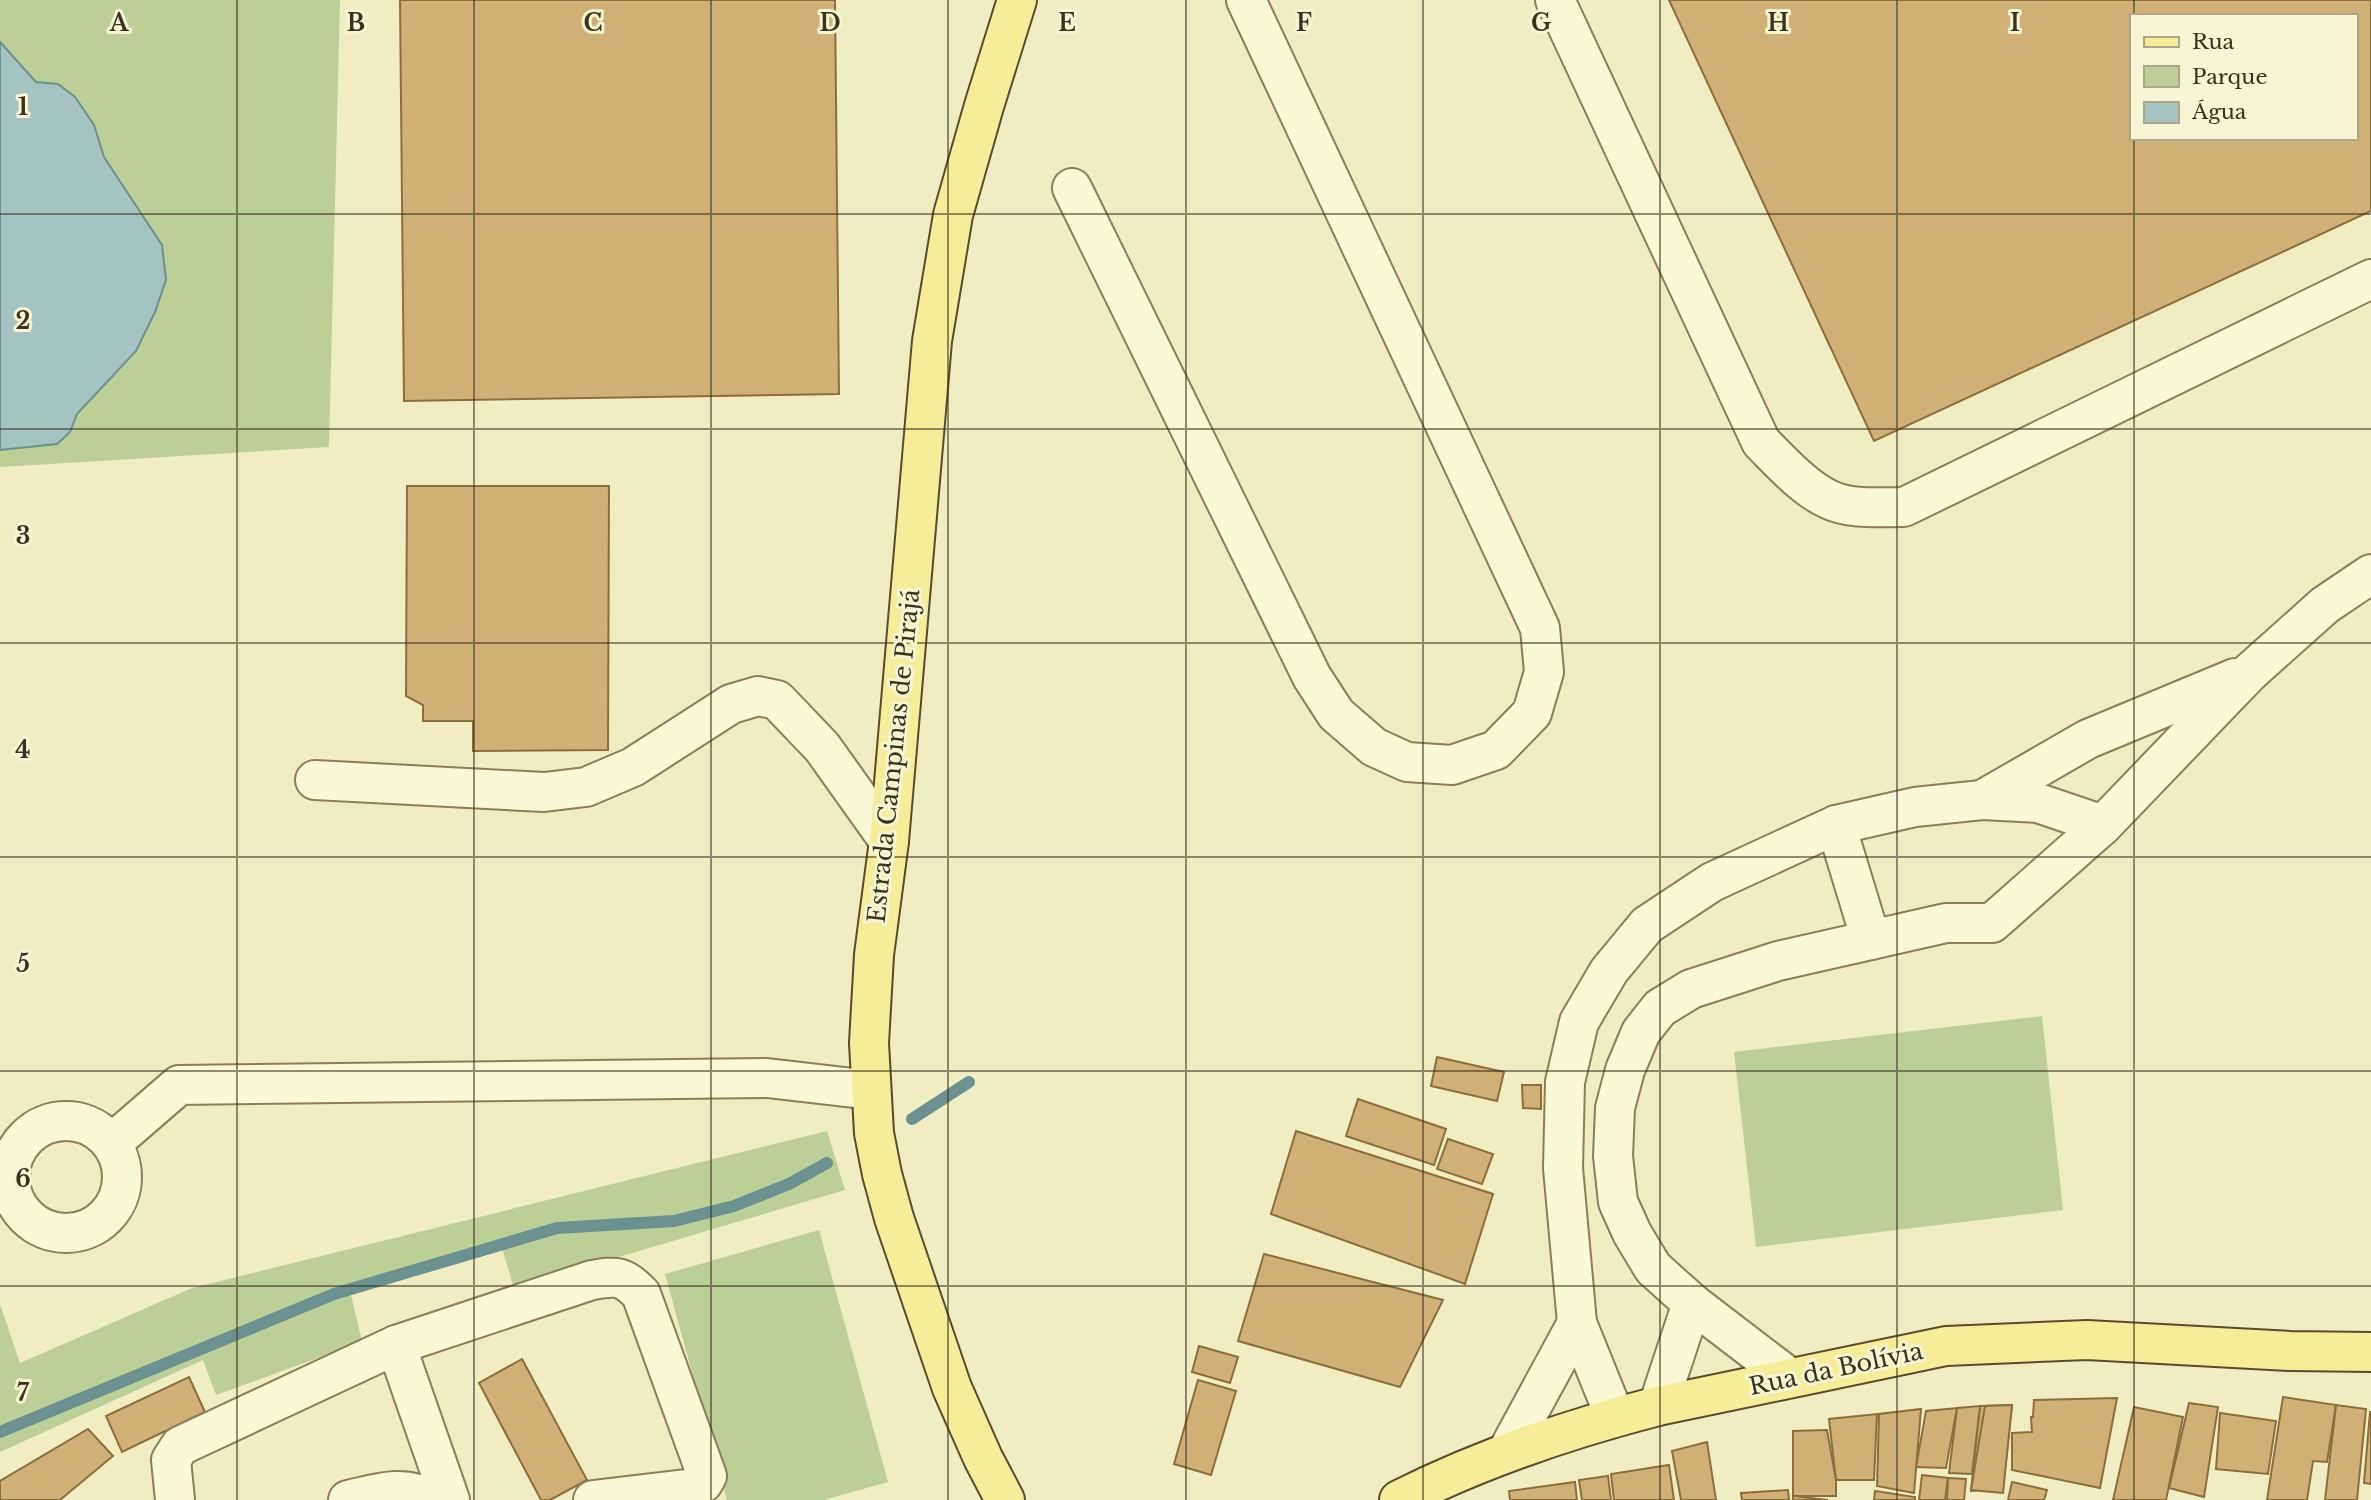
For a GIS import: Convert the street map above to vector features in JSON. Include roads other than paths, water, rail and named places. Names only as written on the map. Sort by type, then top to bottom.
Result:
[{"type":"main road","name":"Estrada Campinas de Pirajá","points":[[1005,1500],[983,1458],[953,1388],[894,1218],[874,1133],[869,1043],[874,955],[889,841],[932,341],[954,215],[1017,0]]},
{"type":"main road","name":"Rua da Bolívia","points":[[1399,1500],[1449,1474],[1615,1417],[1946,1346],[2087,1340],[2290,1351],[2371,1352]]},
{"type":"main road","name":"Rua da Bolívia","points":[[2290,1351],[2371,1369]]},
{"type":"street","points":[[1072,188],[1312,677],[1336,714],[1374,747],[1407,762],[1452,765],[1496,750],[1532,713],[1544,672],[1540,628],[1246,0]]},
{"type":"street","points":[[1555,0],[1761,442],[1790,472],[1828,499],[1862,507],[1904,507],[2371,279]]},
{"type":"street","points":[[1790,1378],[1692,1303],[1653,1268],[1632,1233],[1618,1202],[1613,1156],[1615,1108],[1625,1070],[1641,1032],[1660,1009],[1692,989],[1778,961],[1946,923],[1992,923],[2103,825],[2249,673],[2325,605],[2371,574]]},
{"type":"street","points":[[1982,800],[2088,739],[2249,673]]},
{"type":"street","points":[[315,780],[544,792],[586,787],[632,767],[731,705],[758,696],[777,699],[822,747],[889,841]]},
{"type":"street","points":[[1615,1417],[1577,1323],[1563,1168],[1565,1082],[1579,1022],[1609,971],[1647,925],[1712,882],[1836,825],[1915,807],[1982,800],[2038,803],[2103,825]]},
{"type":"street","points":[[1836,825],[1871,940]]},
{"type":"street","points":[[112,1143],[180,1085],[767,1078],[871,1090]]},
{"type":"street","points":[[175,1500],[171,1460],[180,1446],[396,1345],[592,1280],[616,1277],[628,1280],[641,1294],[707,1476],[703,1483],[694,1488],[593,1500]]},
{"type":"street","points":[[1658,1406],[1692,1303]]},
{"type":"street","points":[[1507,1452],[1577,1323]]},
{"type":"street","points":[[396,1345],[450,1500]]},
{"type":"street","points":[[348,1500],[388,1491],[405,1491],[423,1495],[430,1500]]},
{"type":"water","points":[[0,42],[36,82],[58,84],[75,97],[94,125],[104,157],[162,245],[166,280],[155,312],[136,351],[77,414],[70,432],[57,444],[0,450]]},
{"type":"waterway","points":[[912,1119],[969,1082]]},
{"type":"waterway","points":[[0,1432],[334,1294],[557,1228],[674,1221],[734,1206],[789,1184],[827,1163]]}]
